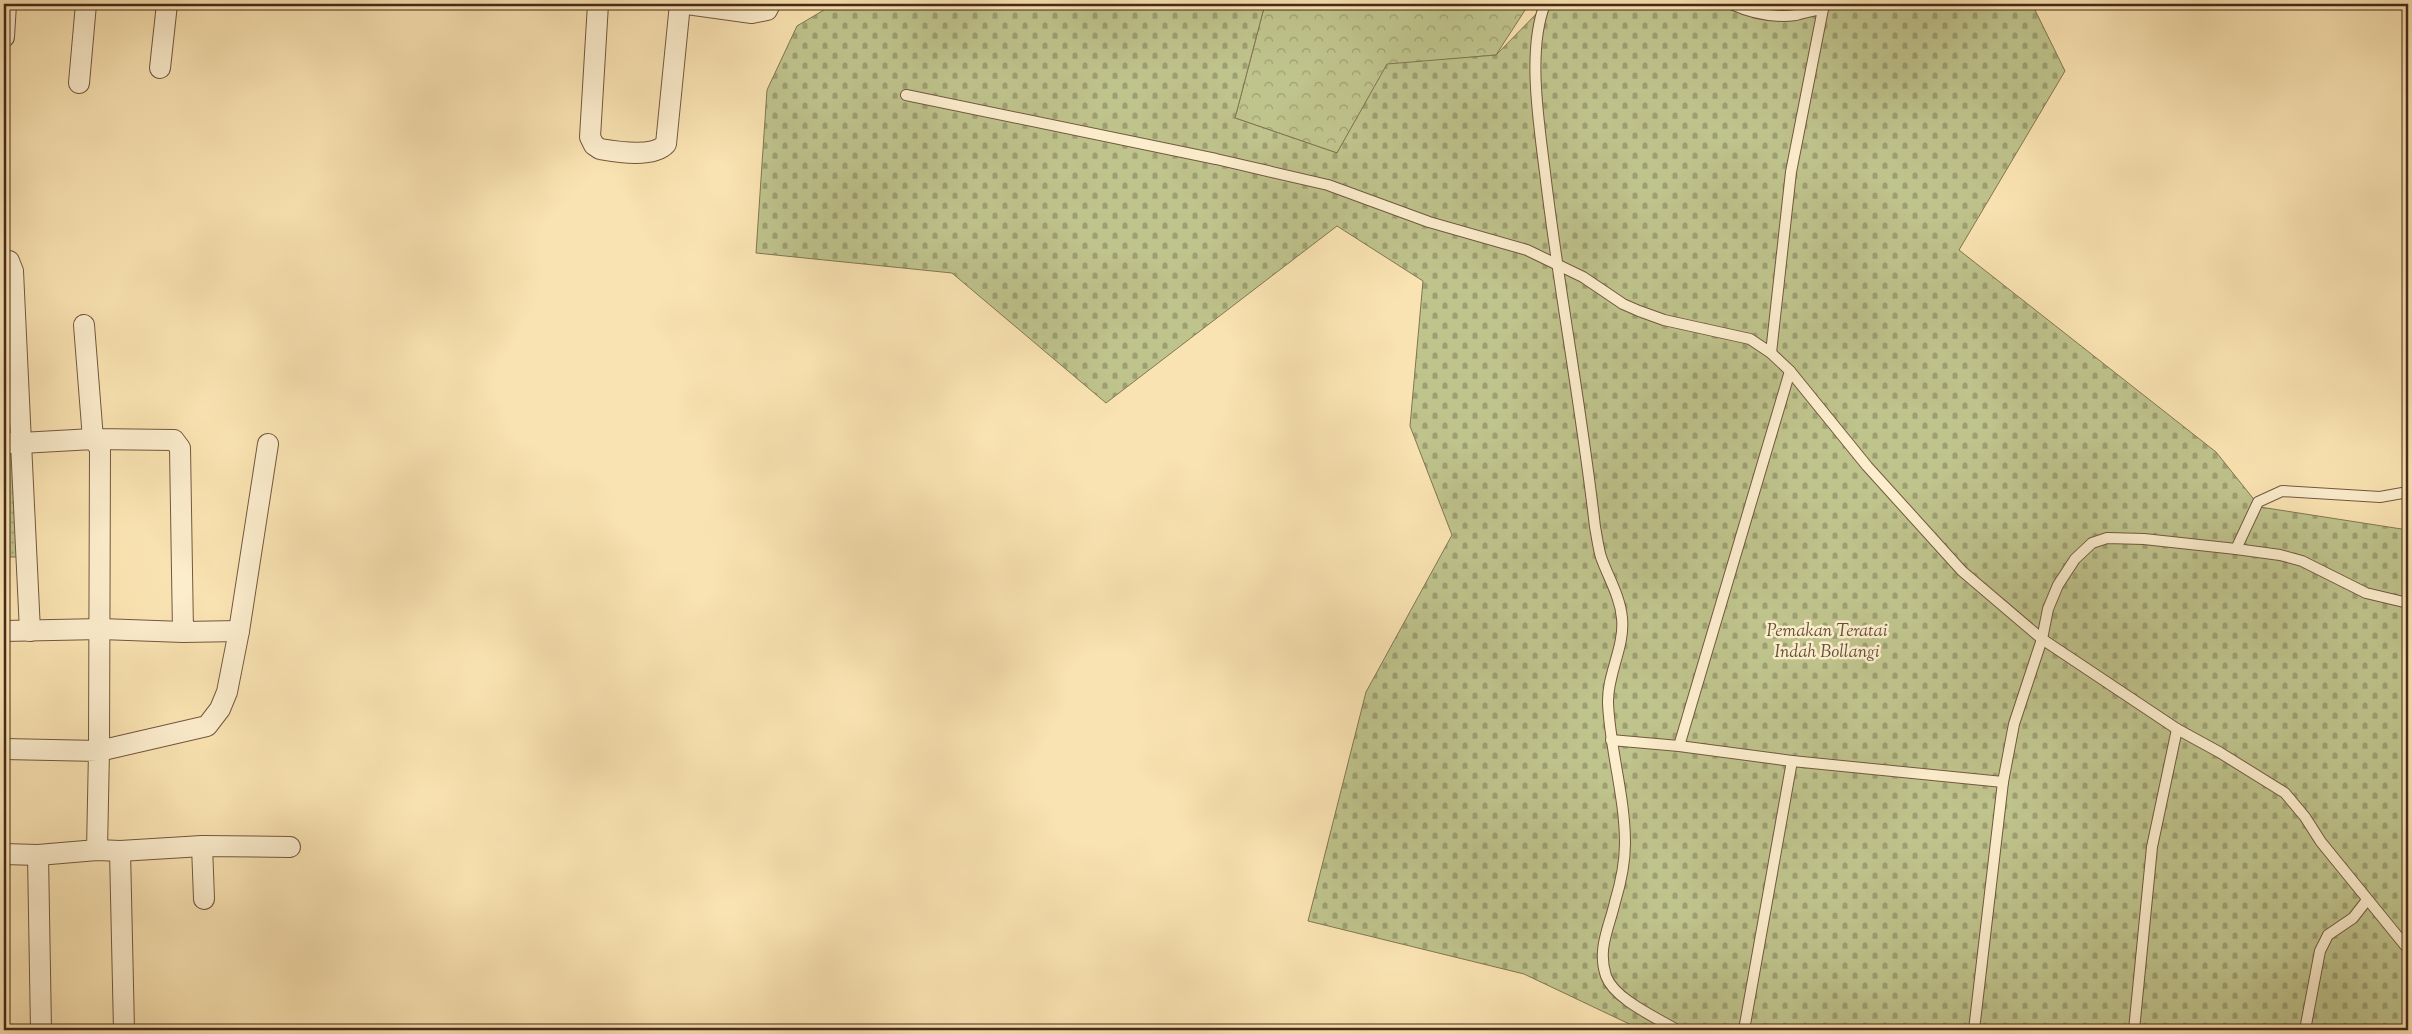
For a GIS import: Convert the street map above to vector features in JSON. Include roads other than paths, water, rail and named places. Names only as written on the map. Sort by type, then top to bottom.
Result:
[{"type":"street","points":[[4,37],[6,4]]},
{"type":"street","points":[[79,83],[86,4]]},
{"type":"street","points":[[160,68],[167,4]]},
{"type":"street","points":[[598,4],[590,137],[594,145],[600,149],[651,152],[662,148],[666,144],[680,4]]},
{"type":"street","points":[[687,4],[752,13],[767,10],[770,4]]},
{"type":"street","points":[[4,260],[9,261],[13,270],[12,443],[30,630]]},
{"type":"street","points":[[84,325],[93,439],[100,448],[101,630],[97,850]]},
{"type":"street","points":[[12,443],[93,439],[174,440],[178,443],[183,632]]},
{"type":"street","points":[[4,749],[99,752],[207,726],[220,709],[227,692],[240,631],[268,444]]},
{"type":"street","points":[[4,631],[240,631]]},
{"type":"street","points":[[4,854],[38,855],[97,850],[202,846],[290,847]]},
{"type":"street","points":[[202,846],[204,899]]},
{"type":"street","points":[[120,850],[124,1030]]},
{"type":"street","points":[[38,855],[41,1030]]},
{"type":"lane","points":[[1545,4],[1537,32],[1540,135],[1594,527],[1600,554],[1620,603],[1622,618],[1621,640],[1609,686],[1608,702],[1611,740],[1624,819],[1624,869],[1603,944],[1602,960],[1607,978],[1617,992],[1677,1030]]},
{"type":"lane","points":[[1731,4],[1742,9],[1768,15],[1795,15],[1824,7],[1791,172],[1771,353]]},
{"type":"lane","points":[[906,95],[1216,159],[1328,185],[1428,222],[1464,234],[1508,243],[1556,262],[1584,276],[1623,304],[1664,320],[1750,339],[1771,353],[1790,371],[1867,466],[1962,571],[2042,639],[2177,729],[2219,752],[2285,793],[2367,900],[2408,949]]},
{"type":"lane","points":[[1679,746],[1790,371]]},
{"type":"lane","points":[[2236,549],[2252,510],[2258,502],[2282,490],[2380,497],[2408,492]]},
{"type":"lane","points":[[1974,1030],[2004,782],[2014,724],[2042,639],[2048,610],[2058,585],[2075,559],[2092,543],[2107,538],[2144,539],[2236,549],[2280,555],[2302,561],[2366,593],[2408,603]]},
{"type":"lane","points":[[2134,1030],[2152,847],[2177,729]]},
{"type":"lane","points":[[1611,740],[1679,746],[1792,761],[2004,782]]},
{"type":"lane","points":[[1744,1030],[1792,761]]},
{"type":"lane","points":[[2305,1030],[2320,951],[2328,935],[2353,918],[2367,900]]},
{"type":"park label","name":"Pemakan Teratai Indah Bollangi","points":[[1827,640]]}]
